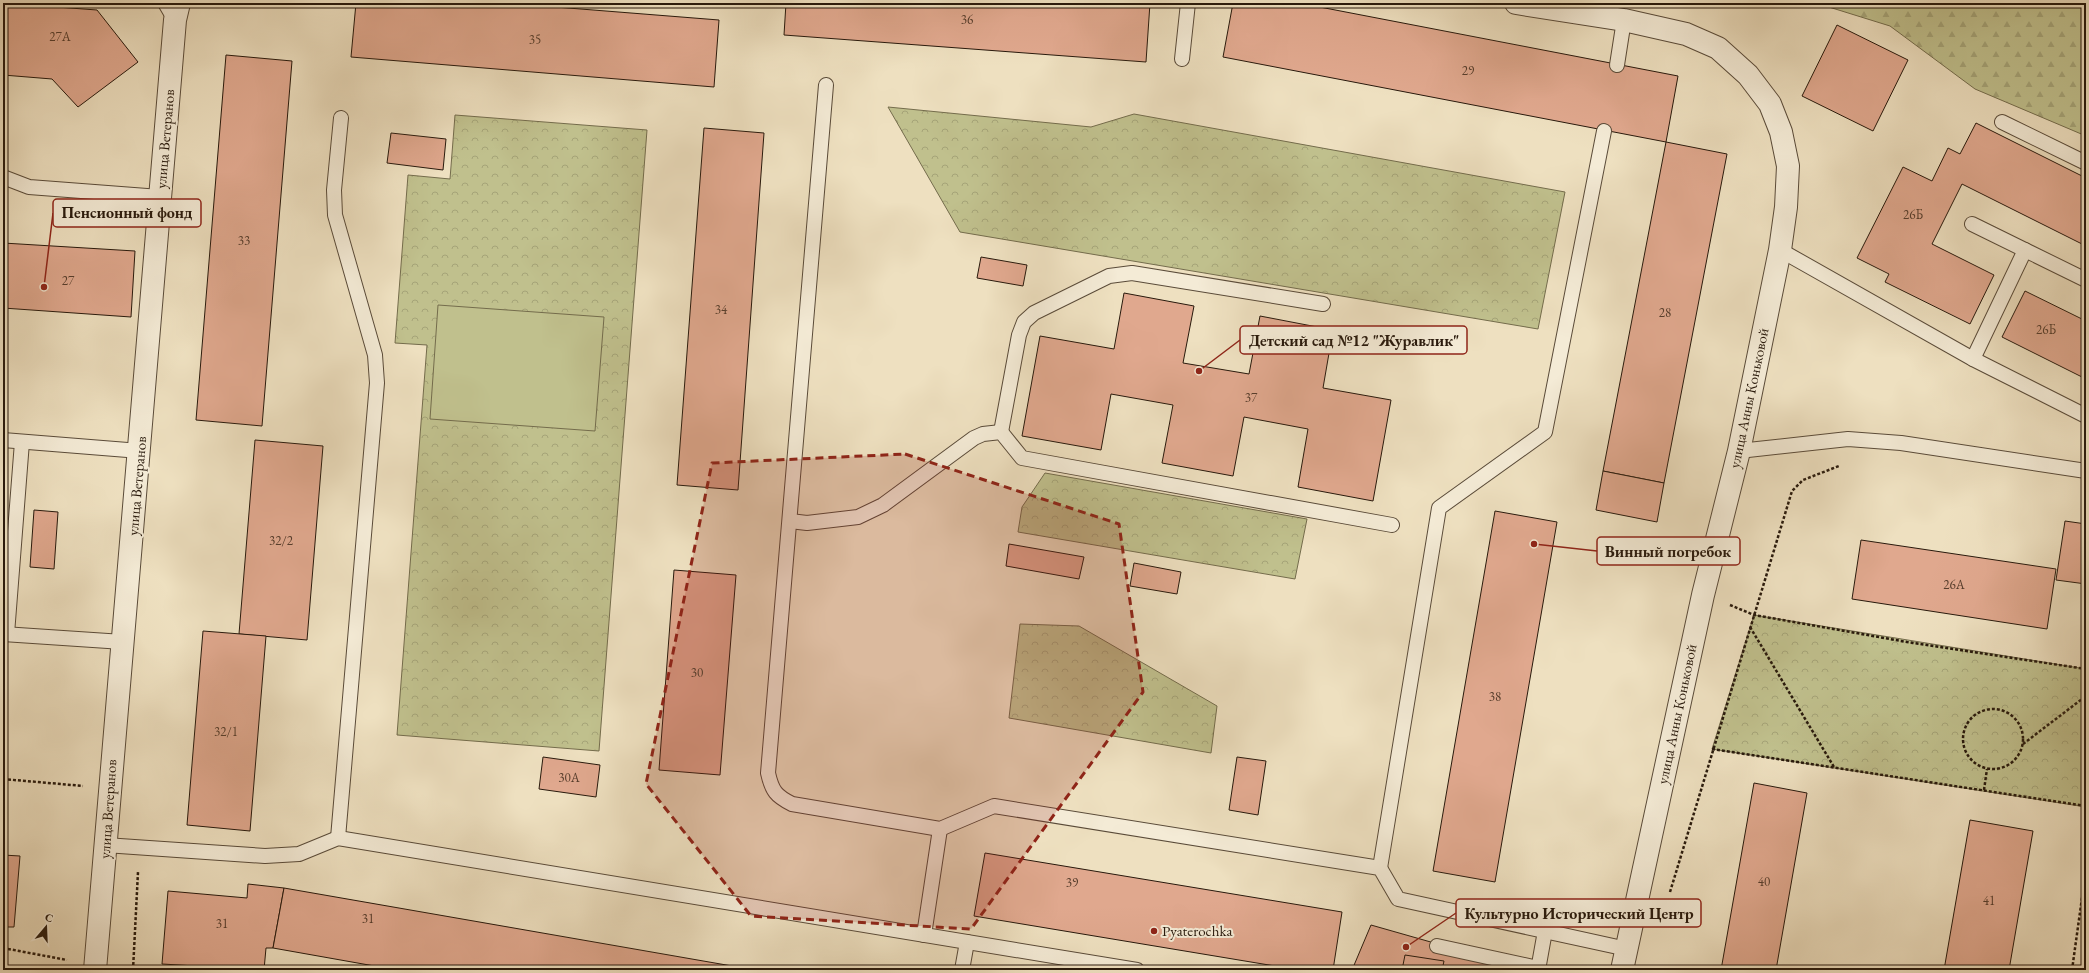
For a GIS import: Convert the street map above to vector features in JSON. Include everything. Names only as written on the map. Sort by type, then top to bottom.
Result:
[{"type":"street","name":"улица Анны Коньковой","points":[[1516,3],[1624,20],[1686,34],[1718,48],[1748,75],[1770,104],[1781,132],[1788,166],[1786,207],[1780,250],[1739,450],[1703,595],[1622,970]]},
{"type":"street","name":"улица Ветеранов","points":[[95,968],[106,845],[109,789],[140,451],[173,9]]},
{"type":"lane","points":[[1182,59],[1188,3]]},
{"type":"lane","points":[[1617,65],[1624,20]]},
{"type":"lane","points":[[826,85],[768,773],[771,786],[779,797],[792,804],[940,829],[994,806],[1380,868]]},
{"type":"lane","points":[[338,838],[377,383],[375,355],[335,216],[334,190],[341,118]]},
{"type":"lane","points":[[2002,122],[2086,162]]},
{"type":"lane","points":[[1604,131],[1545,432],[1440,508],[1380,868],[1398,900],[1626,949]]},
{"type":"lane","points":[[3,177],[28,187],[160,197]]},
{"type":"lane","points":[[1972,224],[2086,280]]},
{"type":"lane","points":[[1780,250],[1973,359],[2086,416]]},
{"type":"lane","points":[[1973,359],[2025,250]]},
{"type":"lane","points":[[1322,304],[1132,272],[1109,276],[1034,313],[1024,322],[1019,335],[1001,432],[1022,458],[1392,525]]},
{"type":"lane","points":[[790,521],[807,523],[858,517],[883,505],[974,438],[983,434],[1001,432]]},
{"type":"lane","points":[[1739,450],[1848,439],[1901,443],[2086,471]]},
{"type":"lane","points":[[3,440],[140,451]]},
{"type":"lane","points":[[22,442],[5,634],[123,642]]},
{"type":"lane","points":[[924,935],[940,829]]},
{"type":"lane","points":[[106,845],[265,856],[299,854],[338,838],[1137,970]]},
{"type":"lane","points":[[1437,946],[1538,969],[1545,931]]},
{"type":"lane","points":[[962,970],[967,942]]},
{"type":"path","points":[[1669,897],[1712,749],[1792,491],[1803,480],[1838,467],[1846,466]]},
{"type":"path","points":[[1703,595],[1754,615],[1907,642],[2086,670]]},
{"type":"path","points":[[1750,626],[1834,767]]},
{"type":"path","points":[[2023,744],[2086,696]]},
{"type":"path","points":[[1990,709],[2009,714],[2017,720],[2022,729],[2023,744],[2018,757],[2011,764],[2002,768],[1987,768],[1982,768],[1973,762],[1967,754],[1963,735],[1966,725],[1972,718],[1981,712],[1990,709]]},
{"type":"path","points":[[1712,749],[2086,806]]},
{"type":"path","points":[[1984,790],[1987,768]]},
{"type":"path","points":[[3,779],[109,789]]},
{"type":"path","points":[[133,970],[139,848]]},
{"type":"path","points":[[2072,970],[2086,869]]},
{"type":"path","points":[[3,948],[95,968]]},
{"type":"highlighted area","points":[[905,454],[1119,524],[1143,692],[971,929],[751,916],[646,784],[712,463]]},
{"type":"green space","points":[[1816,3],[2086,3],[2086,136],[1975,89],[1890,26]]},
{"type":"green space","points":[[888,107],[1091,127],[1134,114],[1565,192],[1538,329],[960,232]]},
{"type":"green space","points":[[455,115],[647,130],[599,751],[397,735],[427,345],[395,343],[408,175],[450,179]]},
{"type":"green space","points":[[438,305],[604,317],[595,431],[430,419]]},
{"type":"green space","points":[[1045,473],[1307,519],[1295,579],[1018,532],[1022,507]]},
{"type":"green space","points":[[1754,615],[2086,669],[2086,807],[1712,749]]},
{"type":"green space","points":[[1020,624],[1079,626],[1217,706],[1211,753],[1009,718]]},
{"type":"building","points":[[3,3],[97,10],[138,62],[78,107],[52,79],[3,75]]},
{"type":"building","points":[[356,3],[505,3],[719,20],[714,87],[351,57]]},
{"type":"building","points":[[786,3],[1150,3],[1146,62],[784,35]]},
{"type":"building","points":[[1233,3],[1299,3],[1678,76],[1666,142],[1223,57]]},
{"type":"building","points":[[1837,25],[1908,60],[1873,131],[1802,96]]},
{"type":"building","points":[[226,55],[292,61],[262,426],[196,420]]},
{"type":"building","points":[[1976,123],[2086,178],[2086,246],[1962,184],[1932,244],[1994,275],[1970,324],[1885,282],[1889,274],[1857,258],[1903,167],[1932,181],[1948,148],[1960,154]]},
{"type":"building","points":[[704,128],[764,133],[738,490],[677,485]]},
{"type":"building","points":[[391,133],[446,139],[443,170],[387,163]]},
{"type":"building","points":[[1666,142],[1727,154],[1664,483],[1603,471]]},
{"type":"building","points":[[3,243],[135,251],[131,317],[3,308]]},
{"type":"building","points":[[981,257],[1027,265],[1023,286],[977,278]]},
{"type":"building","points":[[2025,291],[2086,321],[2086,379],[2002,337]]},
{"type":"building","points":[[1124,293],[1194,306],[1183,363],[1249,374],[1260,316],[1333,330],[1323,388],[1391,400],[1373,501],[1298,487],[1308,429],[1244,417],[1233,476],[1162,463],[1173,405],[1111,394],[1101,450],[1022,436],[1040,336],[1114,349]]},
{"type":"building","points":[[255,440],[323,446],[307,640],[239,634]]},
{"type":"building","points":[[1603,471],[1664,483],[1657,522],[1596,510]]},
{"type":"building","points":[[34,510],[58,512],[54,569],[30,567]]},
{"type":"building","points":[[1495,511],[1557,522],[1495,882],[1433,871]]},
{"type":"building","points":[[2065,521],[2086,524],[2086,584],[2056,580]]},
{"type":"building","points":[[1861,540],[2056,569],[2047,629],[1852,599]]},
{"type":"building","points":[[1009,544],[1084,557],[1079,579],[1006,566]]},
{"type":"building","points":[[1134,563],[1181,572],[1177,594],[1130,586]]},
{"type":"building","points":[[674,570],[736,575],[720,775],[659,770]]},
{"type":"building","points":[[203,631],[266,636],[250,831],[187,825]]},
{"type":"building","points":[[543,757],[600,765],[596,797],[539,789]]},
{"type":"building","points":[[1237,757],[1266,761],[1258,815],[1229,810]]},
{"type":"building","points":[[1754,783],[1807,793],[1776,970],[1721,970]]},
{"type":"building","points":[[1970,820],[2033,831],[2009,970],[1944,970]]},
{"type":"building","points":[[985,853],[1342,912],[1333,970],[1299,970],[974,916]]},
{"type":"building","points":[[3,855],[20,856],[14,927],[3,927]]},
{"type":"building","points":[[248,884],[284,888],[273,948],[266,948],[264,970],[162,964],[168,891],[247,898]]},
{"type":"building","points":[[284,888],[755,970],[397,970],[273,948]]},
{"type":"building","points":[[1371,925],[1529,970],[1352,970]]},
{"type":"building","points":[[1405,955],[1444,961],[1442,970],[1402,970]]},
{"type":"place","name":"Пенсионный фонд","points":[[44,287]]},
{"type":"place","name":"Детский сад №12 \"Журавлик\"","points":[[1199,371]]},
{"type":"place","name":"Винный погребок","points":[[1534,544]]},
{"type":"place","name":"Pyaterochka","points":[[1154,931]]},
{"type":"place","name":"Культурно Исторический Центр","points":[[1406,947]]}]
